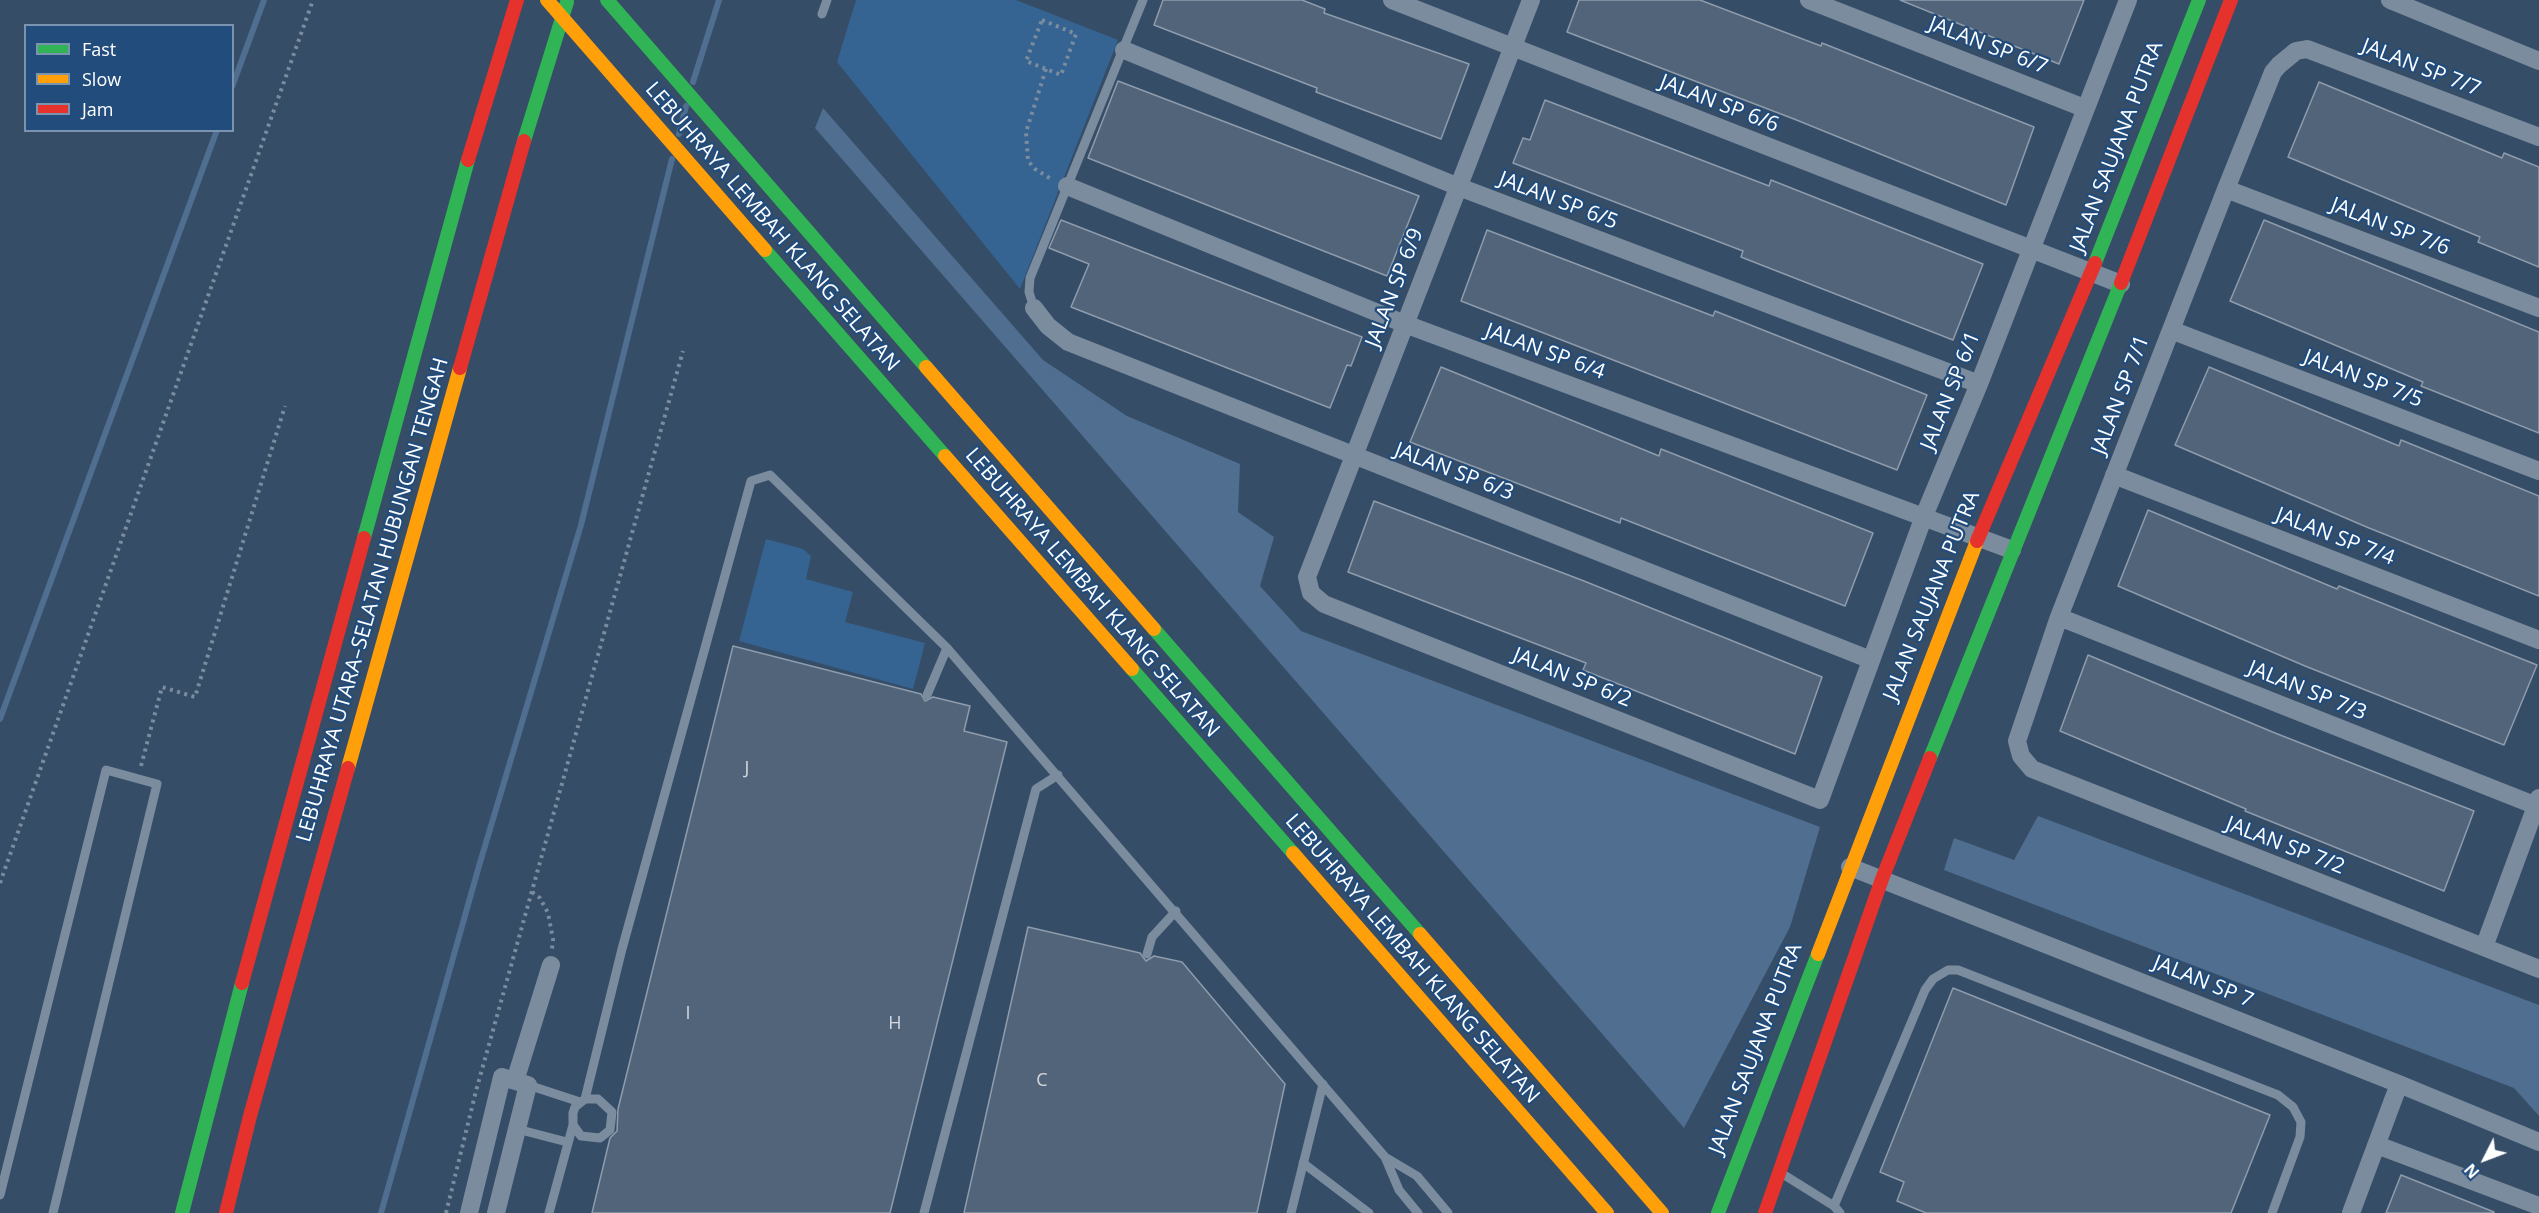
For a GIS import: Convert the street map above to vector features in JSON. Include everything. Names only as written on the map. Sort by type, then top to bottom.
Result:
[{"type":"main road","name":"LEBUHRAYA UTARA–SELATAN HUBUNGAN TENGAH","points":[[182,1213],[215,1082],[473,142],[517,0]]},
{"type":"main road","name":"LEBUHRAYA LEMBAH KLANG SELATAN","points":[[547,0],[1607,1213]]},
{"type":"main road","name":"LEBUHRAYA UTARA–SELATAN HUBUNGAN TENGAH","points":[[226,1213],[250,1116],[526,132],[567,0]]},
{"type":"main road","name":"LEBUHRAYA LEMBAH KLANG SELATAN","points":[[607,0],[1662,1213]]},
{"type":"main road","points":[[2191,21],[2193,0]]},
{"type":"main road","name":"JALAN SAUJANA PUTRA","points":[[1718,1213],[1979,536],[2092,272],[2199,0]]},
{"type":"main road","points":[[1765,1213],[1781,1173],[1882,879],[2012,550],[2121,284],[2231,0]]},
{"type":"main road","points":[[2218,32],[2241,0]]},
{"type":"street","name":"JALAN SP 6/6","points":[[1392,0],[2121,284]]},
{"type":"street","name":"JALAN SP 6/9","points":[[1311,593],[1307,577],[1531,0]]},
{"type":"street","name":"JALAN SP 6/7","points":[[1809,0],[2084,108]]},
{"type":"street","name":"JALAN SP 6/1","points":[[1820,800],[1924,516],[1980,384],[2084,108],[2128,0]]},
{"type":"street","points":[[2390,0],[2539,61]]},
{"type":"street","name":"JALAN SP 7/7","points":[[2287,57],[2296,51],[2307,49],[2539,137]]},
{"type":"street","name":"JALAN SP 6/5","points":[[1124,50],[1459,187],[1980,384]]},
{"type":"street","name":"JALAN SP 7/1","points":[[2021,756],[2017,741],[2058,617],[2273,72],[2287,57]]},
{"type":"street","name":"JALAN SP 6/4","points":[[1067,186],[1405,324],[2012,550]]},
{"type":"street","name":"JALAN SP 7/6","points":[[2226,189],[2539,308]]},
{"type":"street","name":"JALAN SP 6/3","points":[[1034,308],[1048,326],[1068,342],[1353,457],[1871,660]]},
{"type":"street","name":"JALAN SP 7/5","points":[[2171,330],[2539,471]]},
{"type":"street","name":"JALAN SP 7/4","points":[[2114,475],[2539,640]]},
{"type":"street","name":"JALAN SP 6/2","points":[[1311,593],[1324,603],[1820,800]]},
{"type":"street","name":"JALAN SP 7/3","points":[[2058,617],[2538,804]]},
{"type":"street","name":"JALAN SP 7/2","points":[[2021,756],[2032,769],[2539,969]]},
{"type":"street","points":[[2484,947],[2538,804]]},
{"type":"street","name":"JALAN SP 7","points":[[1850,867],[2399,1084],[2539,1142]]},
{"type":"street","points":[[496,1213],[517,1129],[521,1083],[550,965]]},
{"type":"street","points":[[469,1213],[502,1077],[521,1083]]},
{"type":"street","points":[[2350,1213],[2399,1084]]},
{"type":"street","points":[[2377,1145],[2539,1206]]},
{"type":"lane","points":[[822,14],[827,0]]},
{"type":"lane","points":[[1034,308],[1029,292],[1030,278],[1143,0]]},
{"type":"lane","points":[[549,1213],[573,1125],[573,1113],[583,1101],[622,949],[751,481],[770,475],[947,648],[1176,911],[1385,1157],[1399,1190],[1418,1213]]},
{"type":"lane","points":[[927,695],[947,648]]},
{"type":"lane","points":[[0,1195],[106,770],[157,784],[52,1213]]},
{"type":"lane","points":[[924,1213],[1036,789],[1058,775]]},
{"type":"lane","points":[[1148,954],[1152,937],[1176,911]]},
{"type":"lane","points":[[1781,1173],[1837,1210],[1925,990],[1933,979],[1948,970],[1958,970],[2278,1095],[2293,1107],[2301,1122],[2300,1137],[2272,1213]]},
{"type":"lane","points":[[521,1083],[583,1101],[598,1099],[609,1106],[613,1118],[610,1130],[593,1139],[581,1136],[573,1125]]},
{"type":"lane","points":[[1291,1213],[1323,1084]]},
{"type":"lane","points":[[517,1129],[567,1142]]},
{"type":"lane","points":[[1385,1157],[1417,1176],[1448,1213]]},
{"type":"lane","points":[[1303,1163],[1369,1213]]},
{"type":"path","points":[[0,883],[313,0]]},
{"type":"path","points":[[1042,20],[1076,34],[1061,75],[1046,69],[1026,61],[1042,20]]},
{"type":"path","points":[[1046,69],[1026,132],[1028,161],[1048,178],[1067,186]]},
{"type":"path","points":[[446,1213],[476,1091],[683,351]]},
{"type":"path","points":[[138,779],[162,687],[195,697],[285,406]]},
{"type":"path","points":[[531,892],[540,898],[548,913],[553,939],[550,965]]},
{"type":"shaded area","points":[[856,0],[1016,0],[1118,40],[1020,289],[837,62]]},
{"type":"shaded area","points":[[823,108],[1043,360],[1127,416],[1240,464],[1238,512],[1274,537],[1260,586],[1301,631],[1820,827],[1790,927],[1684,1128],[815,128]]},
{"type":"shaded area","points":[[766,539],[803,549],[811,556],[806,579],[853,592],[845,622],[925,643],[913,689],[739,641]]},
{"type":"shaded area","points":[[2038,816],[2539,1005],[2539,1116],[2514,1088],[1944,870],[1954,838],[2014,860]]},
{"type":"building","points":[[1163,0],[1302,0],[1325,9],[1324,13],[1469,64],[1441,139],[1316,92],[1317,88],[1154,25]]},
{"type":"building","points":[[1579,0],[1700,0],[1821,46],[1822,43],[2034,127],[2006,205],[1794,119],[1567,32]]},
{"type":"building","points":[[1900,0],[2084,0],[2059,64]]},
{"type":"building","points":[[1118,81],[1419,196],[1387,276],[1088,158]]},
{"type":"building","points":[[2319,82],[2502,158],[2504,153],[2539,167],[2539,267],[2478,242],[2480,237],[2288,157]]},
{"type":"building","points":[[1545,100],[1769,186],[1771,180],[1983,264],[1953,340],[1741,257],[1743,251],[1513,163],[1523,138],[1530,140]]},
{"type":"building","points":[[1061,220],[1362,337],[1351,366],[1347,365],[1330,408],[1071,307],[1089,264],[1049,248]]},
{"type":"building","points":[[2264,220],[2539,332],[2539,433],[2421,386],[2423,382],[2230,301]]},
{"type":"building","points":[[1487,230],[1713,316],[1715,311],[1927,395],[1897,470],[1461,301]]},
{"type":"building","points":[[1441,367],[1659,456],[1661,449],[1873,533],[1845,606],[1621,518],[1620,523],[1410,442]]},
{"type":"building","points":[[2209,367],[2399,446],[2401,440],[2539,496],[2539,596],[2369,528],[2175,445]]},
{"type":"building","points":[[1374,501],[1584,581],[1822,677],[1795,754],[1583,670],[1586,663],[1348,572]]},
{"type":"building","points":[[2148,510],[2337,589],[2339,586],[2537,665],[2504,745],[2305,666],[2118,586]]},
{"type":"building","points":[[733,646],[921,694],[925,701],[933,697],[970,706],[964,731],[1007,742],[890,1213],[592,1213],[610,1138],[617,1131],[618,1109]]},
{"type":"building","points":[[2088,655],[2275,733],[2474,811],[2444,891],[2245,811],[2246,809],[2060,731]]},
{"type":"building","points":[[1028,927],[1140,953],[1146,961],[1154,956],[1182,962],[1285,1084],[1257,1213],[964,1213]]},
{"type":"building","points":[[1953,988],[2270,1115],[2231,1213],[1926,1213],[1897,1201],[1904,1182],[1880,1172]]},
{"type":"building","points":[[2401,1175],[2494,1212],[2494,1213],[2386,1213]]},
{"type":"waterway","points":[[234,82],[264,0]]},
{"type":"waterway","points":[[693,82],[719,0]]},
{"type":"waterway","points":[[679,134],[686,106]]},
{"type":"waterway","points":[[0,719],[216,132]]},
{"type":"waterway","points":[[381,1213],[479,866],[581,525],[672,159]]},
{"type":"traffic: fast","points":[[607,0],[926,367]]},
{"type":"traffic: fast","points":[[2095,263],[2199,0]]},
{"type":"traffic: fast","points":[[524,141],[567,2]]},
{"type":"traffic: fast","points":[[364,538],[468,160]]},
{"type":"traffic: fast","points":[[765,250],[945,456]]},
{"type":"traffic: fast","points":[[1930,758],[2121,283]]},
{"type":"traffic: fast","points":[[1154,629],[1420,934]]},
{"type":"traffic: fast","points":[[1132,669],[1293,853]]},
{"type":"traffic: fast","points":[[1718,1213],[1818,954]]},
{"type":"traffic: fast","points":[[182,1213],[242,983]]},
{"type":"traffic: slow","points":[[547,0],[765,250]]},
{"type":"traffic: slow","points":[[926,367],[1154,629]]},
{"type":"traffic: slow","points":[[348,768],[460,368]]},
{"type":"traffic: slow","points":[[945,456],[1132,669]]},
{"type":"traffic: slow","points":[[1818,954],[1977,541]]},
{"type":"traffic: slow","points":[[1293,853],[1607,1213]]},
{"type":"traffic: slow","points":[[1420,934],[1662,1213]]},
{"type":"traffic: jam","points":[[468,160],[517,0]]},
{"type":"traffic: jam","points":[[2121,283],[2231,0]]},
{"type":"traffic: jam","points":[[460,368],[524,141]]},
{"type":"traffic: jam","points":[[1977,541],[2095,263]]},
{"type":"traffic: jam","points":[[242,983],[364,538]]},
{"type":"traffic: jam","points":[[1765,1213],[1882,879],[1930,758]]},
{"type":"traffic: jam","points":[[226,1213],[250,1116],[348,768]]}]
